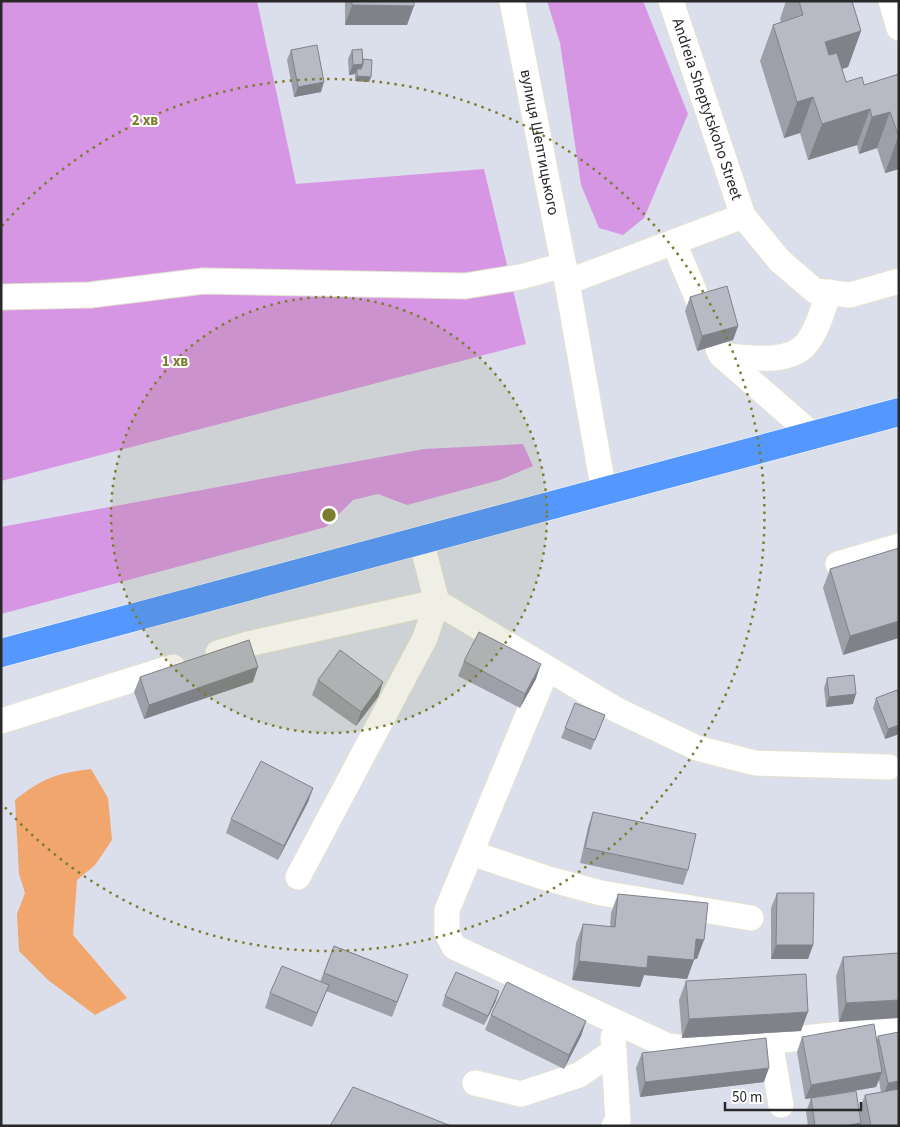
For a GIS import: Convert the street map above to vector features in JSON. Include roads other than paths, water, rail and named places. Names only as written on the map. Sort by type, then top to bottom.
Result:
[{"type":"highway","points":[[1,653],[899,412]]},
{"type":"street","name":"вулиця Шептицького","points":[[512,1],[566,273],[604,492]]},
{"type":"street","name":"Andreia Sheptytskoho Street","points":[[671,1],[743,216]]},
{"type":"street","points":[[891,1],[899,28]]},
{"type":"street","points":[[1,297],[90,295],[203,281],[465,286],[520,277],[566,273],[674,243],[743,216],[780,261],[816,291],[850,295],[899,281]]},
{"type":"street","points":[[674,243],[701,307]]},
{"type":"street","points":[[814,436],[719,350],[762,358],[788,355],[806,344],[816,327],[828,292]]},
{"type":"street","points":[[298,877],[425,638],[437,602],[421,540]]},
{"type":"street","points":[[838,564],[899,546]]},
{"type":"street","points":[[1,721],[248,644],[437,602],[617,710],[697,748],[755,763],[889,767]]},
{"type":"street","points":[[547,669],[447,910],[447,933],[454,947],[612,1022],[668,1046],[700,1049],[899,1028]]},
{"type":"street","points":[[471,853],[549,879],[601,893],[750,918]]},
{"type":"street","points":[[612,1022],[618,1121],[614,1126]]},
{"type":"street","points":[[770,1041],[781,1105]]},
{"type":"street","points":[[475,1083],[521,1094],[579,1075],[614,1051]]}]
